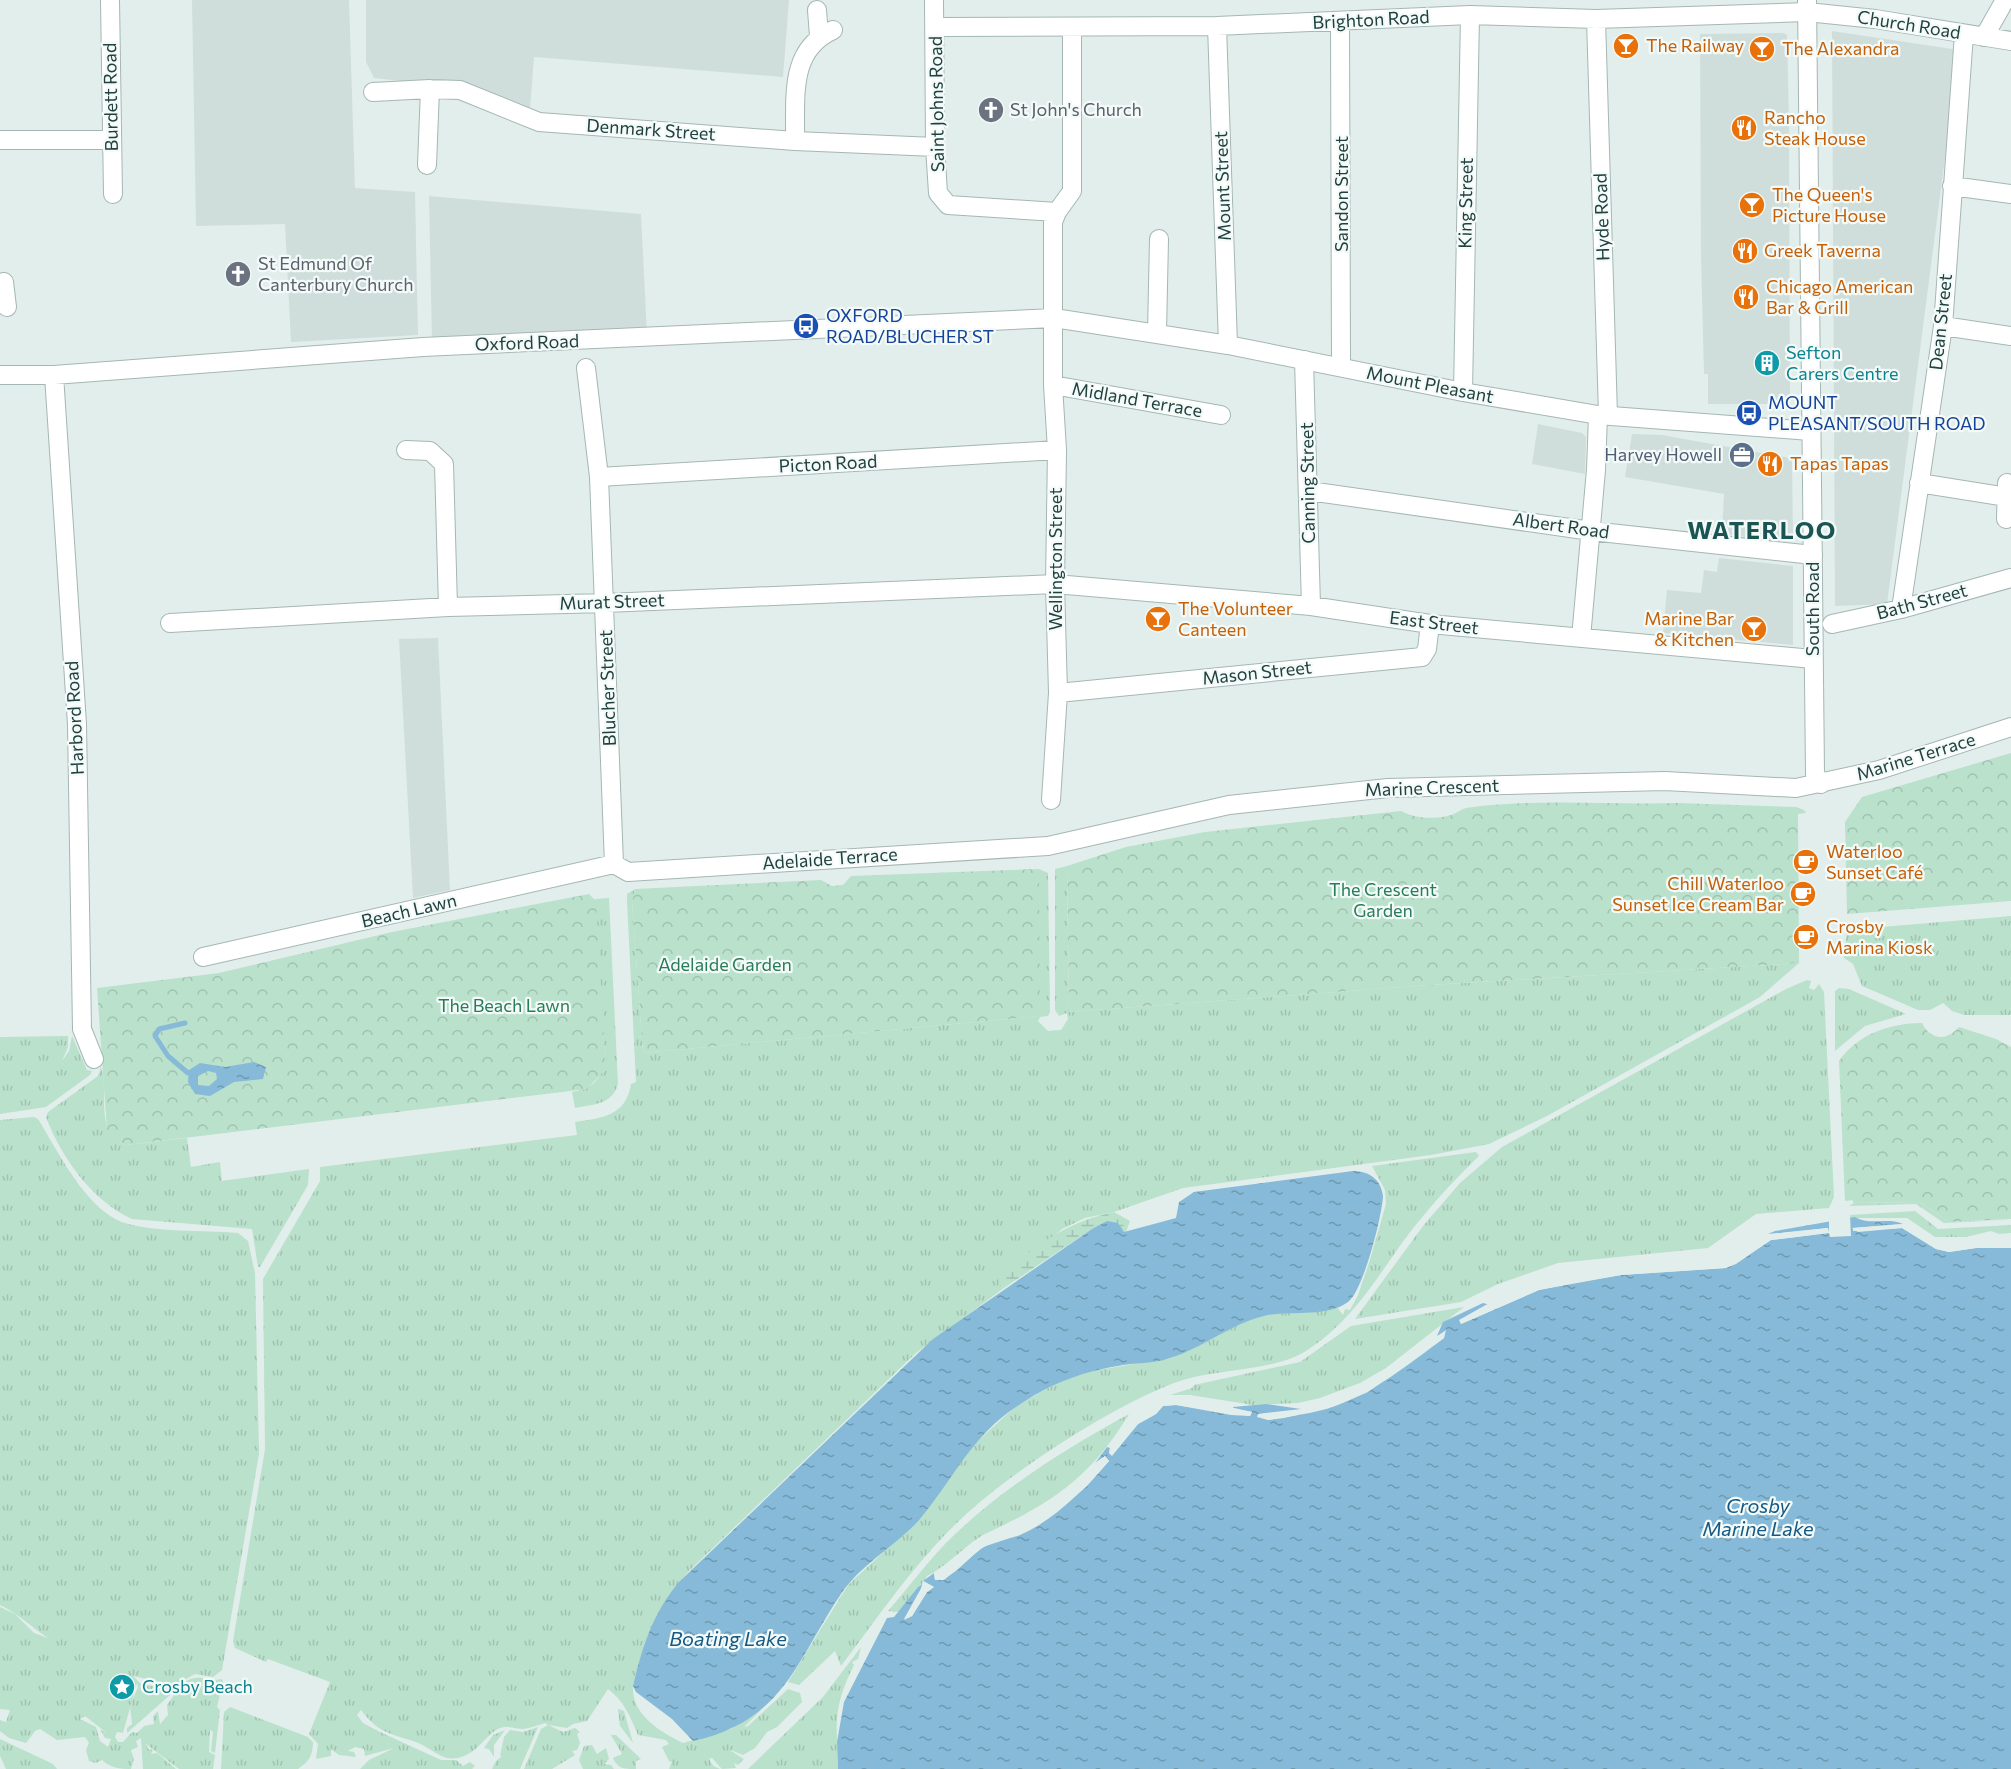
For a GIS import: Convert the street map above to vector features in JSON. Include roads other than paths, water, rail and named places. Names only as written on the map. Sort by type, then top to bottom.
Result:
[{"type":"street","name":"Burdett Road","points":[[110,0],[113,194]]},
{"type":"street","name":"Saint Johns Road","points":[[934,0],[936,27],[935,147],[939,193],[948,205],[1057,212]]},
{"type":"street","points":[[1984,37],[2005,0]]},
{"type":"street","name":"Brighton Road","points":[[936,27],[1217,26],[1470,15],[1596,19],[1807,6]]},
{"type":"street","name":"Church Road","points":[[1807,6],[2011,41]]},
{"type":"street","name":"South Road","points":[[1807,6],[1815,774],[1821,784]]},
{"type":"street","points":[[795,141],[796,82],[804,53],[826,33],[817,10]]},
{"type":"street","name":"King Street","points":[[1463,392],[1470,15]]},
{"type":"street","name":"Hyde Road","points":[[1581,638],[1603,415],[1596,19]]},
{"type":"street","name":"Sandon Street","points":[[1340,21],[1343,318],[1341,367]]},
{"type":"street","name":"Mount Street","points":[[1217,26],[1228,345]]},
{"type":"street","points":[[1053,318],[1053,222],[1057,212],[1072,191],[1072,28]]},
{"type":"street","name":"Dean Street","points":[[1900,609],[1943,326],[1964,34]]},
{"type":"street","points":[[427,165],[430,89]]},
{"type":"street","name":"Denmark Street","points":[[373,92],[460,90],[538,122],[795,141],[935,147]]},
{"type":"street","points":[[0,140],[111,140]]},
{"type":"street","points":[[1952,186],[2011,194]]},
{"type":"street","points":[[1157,333],[1159,238]]},
{"type":"street","points":[[7,282],[7,307]]},
{"type":"street","name":"Mount Pleasant","points":[[1053,318],[1228,345],[1463,392],[1603,415],[1810,431]]},
{"type":"street","name":"Oxford Road","points":[[0,375],[54,375],[423,347],[1053,318]]},
{"type":"street","name":"Wellington Street","points":[[1051,800],[1058,693],[1055,584],[1057,450],[1053,385],[1053,318]]},
{"type":"street","points":[[1943,326],[2011,336]]},
{"type":"street","name":"Canning Street","points":[[1304,360],[1311,606]]},
{"type":"street","name":"Blucher Street","points":[[586,368],[599,477],[606,603],[614,864]]},
{"type":"street","name":"Harbord Road","points":[[54,375],[77,724],[82,1029],[94,1059]]},
{"type":"street","name":"Midland Terrace","points":[[1053,385],[1221,415]]},
{"type":"street","points":[[406,450],[430,452],[444,464],[437,530],[448,607]]},
{"type":"street","name":"Picton Road","points":[[599,477],[1057,450]]},
{"type":"street","points":[[1919,483],[2007,490],[2006,519]]},
{"type":"street","name":"Albert Road","points":[[1309,491],[1591,531],[1812,555]]},
{"type":"street","name":"Bath Street","points":[[1832,624],[1900,609],[2011,578]]},
{"type":"street","name":"Murat Street","points":[[170,623],[448,607],[606,603],[1055,584]]},
{"type":"street","name":"East Street","points":[[1055,584],[1311,606],[1430,624],[1813,659]]},
{"type":"street","name":"Mason Street","points":[[1058,693],[1422,657],[1427,649],[1430,624]]},
{"type":"street","name":"Marine Terrace","points":[[1821,784],[1879,770],[2011,727]]},
{"type":"street","name":"Marine Crescent","points":[[1048,846],[1229,805],[1389,788],[1665,781],[1774,788],[1821,784]]},
{"type":"street","name":"Adelaide Terrace","points":[[614,864],[628,872],[1048,846]]},
{"type":"street","name":"Beach Lawn","points":[[204,957],[614,864]]},
{"type":"water","points":[[254,1062],[266,1067],[263,1079],[234,1082],[210,1096],[195,1094],[188,1082],[189,1070],[200,1063],[225,1067]],"holes":[[[208,1071],[216,1073],[217,1079],[209,1086],[198,1085],[198,1076]]]},
{"type":"water","name":"Boating Lake","points":[[1353,1171],[1374,1177],[1380,1185],[1383,1196],[1375,1236],[1365,1269],[1360,1284],[1348,1302],[1319,1312],[1264,1316],[1228,1330],[1170,1358],[1083,1374],[1046,1389],[1004,1415],[977,1442],[933,1503],[911,1529],[868,1564],[849,1583],[784,1685],[768,1703],[748,1719],[724,1732],[693,1741],[672,1719],[636,1692],[633,1686],[640,1658],[655,1618],[679,1582],[933,1339],[1107,1221],[1118,1223],[1124,1232],[1176,1218],[1179,1202],[1194,1192]]},
{"type":"water","name":"Crosby Marine Lake","points":[[1855,1217],[1867,1221],[1891,1221],[1903,1224],[1853,1228],[1853,1231],[1902,1228],[1936,1249],[1949,1252],[1976,1248],[2011,1248],[2011,1769],[838,1769],[837,1742],[844,1702],[887,1618],[894,1617],[918,1587],[924,1583],[904,1619],[912,1616],[927,1592],[934,1587],[923,1581],[934,1573],[935,1580],[949,1576],[984,1547],[1033,1529],[1057,1512],[1079,1493],[1109,1461],[1105,1456],[1093,1466],[1107,1447],[1110,1448],[1109,1453],[1112,1455],[1138,1424],[1156,1414],[1163,1406],[1176,1405],[1250,1416],[1252,1412],[1233,1409],[1233,1407],[1266,1404],[1301,1409],[1258,1414],[1268,1420],[1327,1409],[1364,1393],[1392,1376],[1444,1338],[1445,1331],[1437,1336],[1443,1322],[1483,1303],[1490,1305],[1460,1320],[1461,1324],[1539,1290],[1621,1275],[1726,1268],[1771,1240],[1828,1233],[1828,1228],[1768,1234],[1775,1231]]},
{"type":"waterway","points":[[185,1023],[159,1029],[155,1036],[168,1056],[188,1073]]},
{"type":"place","name":"The Railway","points":[[1626,46]]},
{"type":"place","name":"The Alexandra","points":[[1762,49]]},
{"type":"place","name":"St John's Church","points":[[991,110]]},
{"type":"place","name":"Rancho Steak House","points":[[1744,128]]},
{"type":"place","name":"The Queen's Picture House","points":[[1752,205]]},
{"type":"place","name":"Greek Taverna","points":[[1745,251]]},
{"type":"place","name":"St Edmund Of Canterbury Church","points":[[238,274]]},
{"type":"place","name":"Chicago American Bar & Grill","points":[[1746,297]]},
{"type":"place","name":"OXFORD ROAD/BLUCHER ST","points":[[806,326]]},
{"type":"place","name":"Sefton Carers Centre","points":[[1767,363]]},
{"type":"place","name":"MOUNT PLEASANT/SOUTH ROAD","points":[[1749,413]]},
{"type":"place","name":"Harvey Howell","points":[[1742,455]]},
{"type":"place","name":"Tapas Tapas","points":[[1770,464]]},
{"type":"place","name":"The Volunteer Canteen","points":[[1158,619]]},
{"type":"place","name":"Marine Bar & Kitchen","points":[[1754,629]]},
{"type":"place","name":"Waterloo Sunset Café","points":[[1806,862]]},
{"type":"place","name":"Chill Waterloo Sunset Ice Cream Bar","points":[[1803,894]]},
{"type":"place","name":"Crosby Marina Kiosk","points":[[1806,937]]},
{"type":"place","name":"Crosby Beach","points":[[122,1687]]},
{"type":"district","name":"WATERLOO","points":[[1762,531]]},
{"type":"park label","name":"The Crescent Garden","points":[[1383,900]]},
{"type":"park label","name":"Adelaide Garden","points":[[725,965]]},
{"type":"park label","name":"The Beach Lawn","points":[[504,1006]]}]
